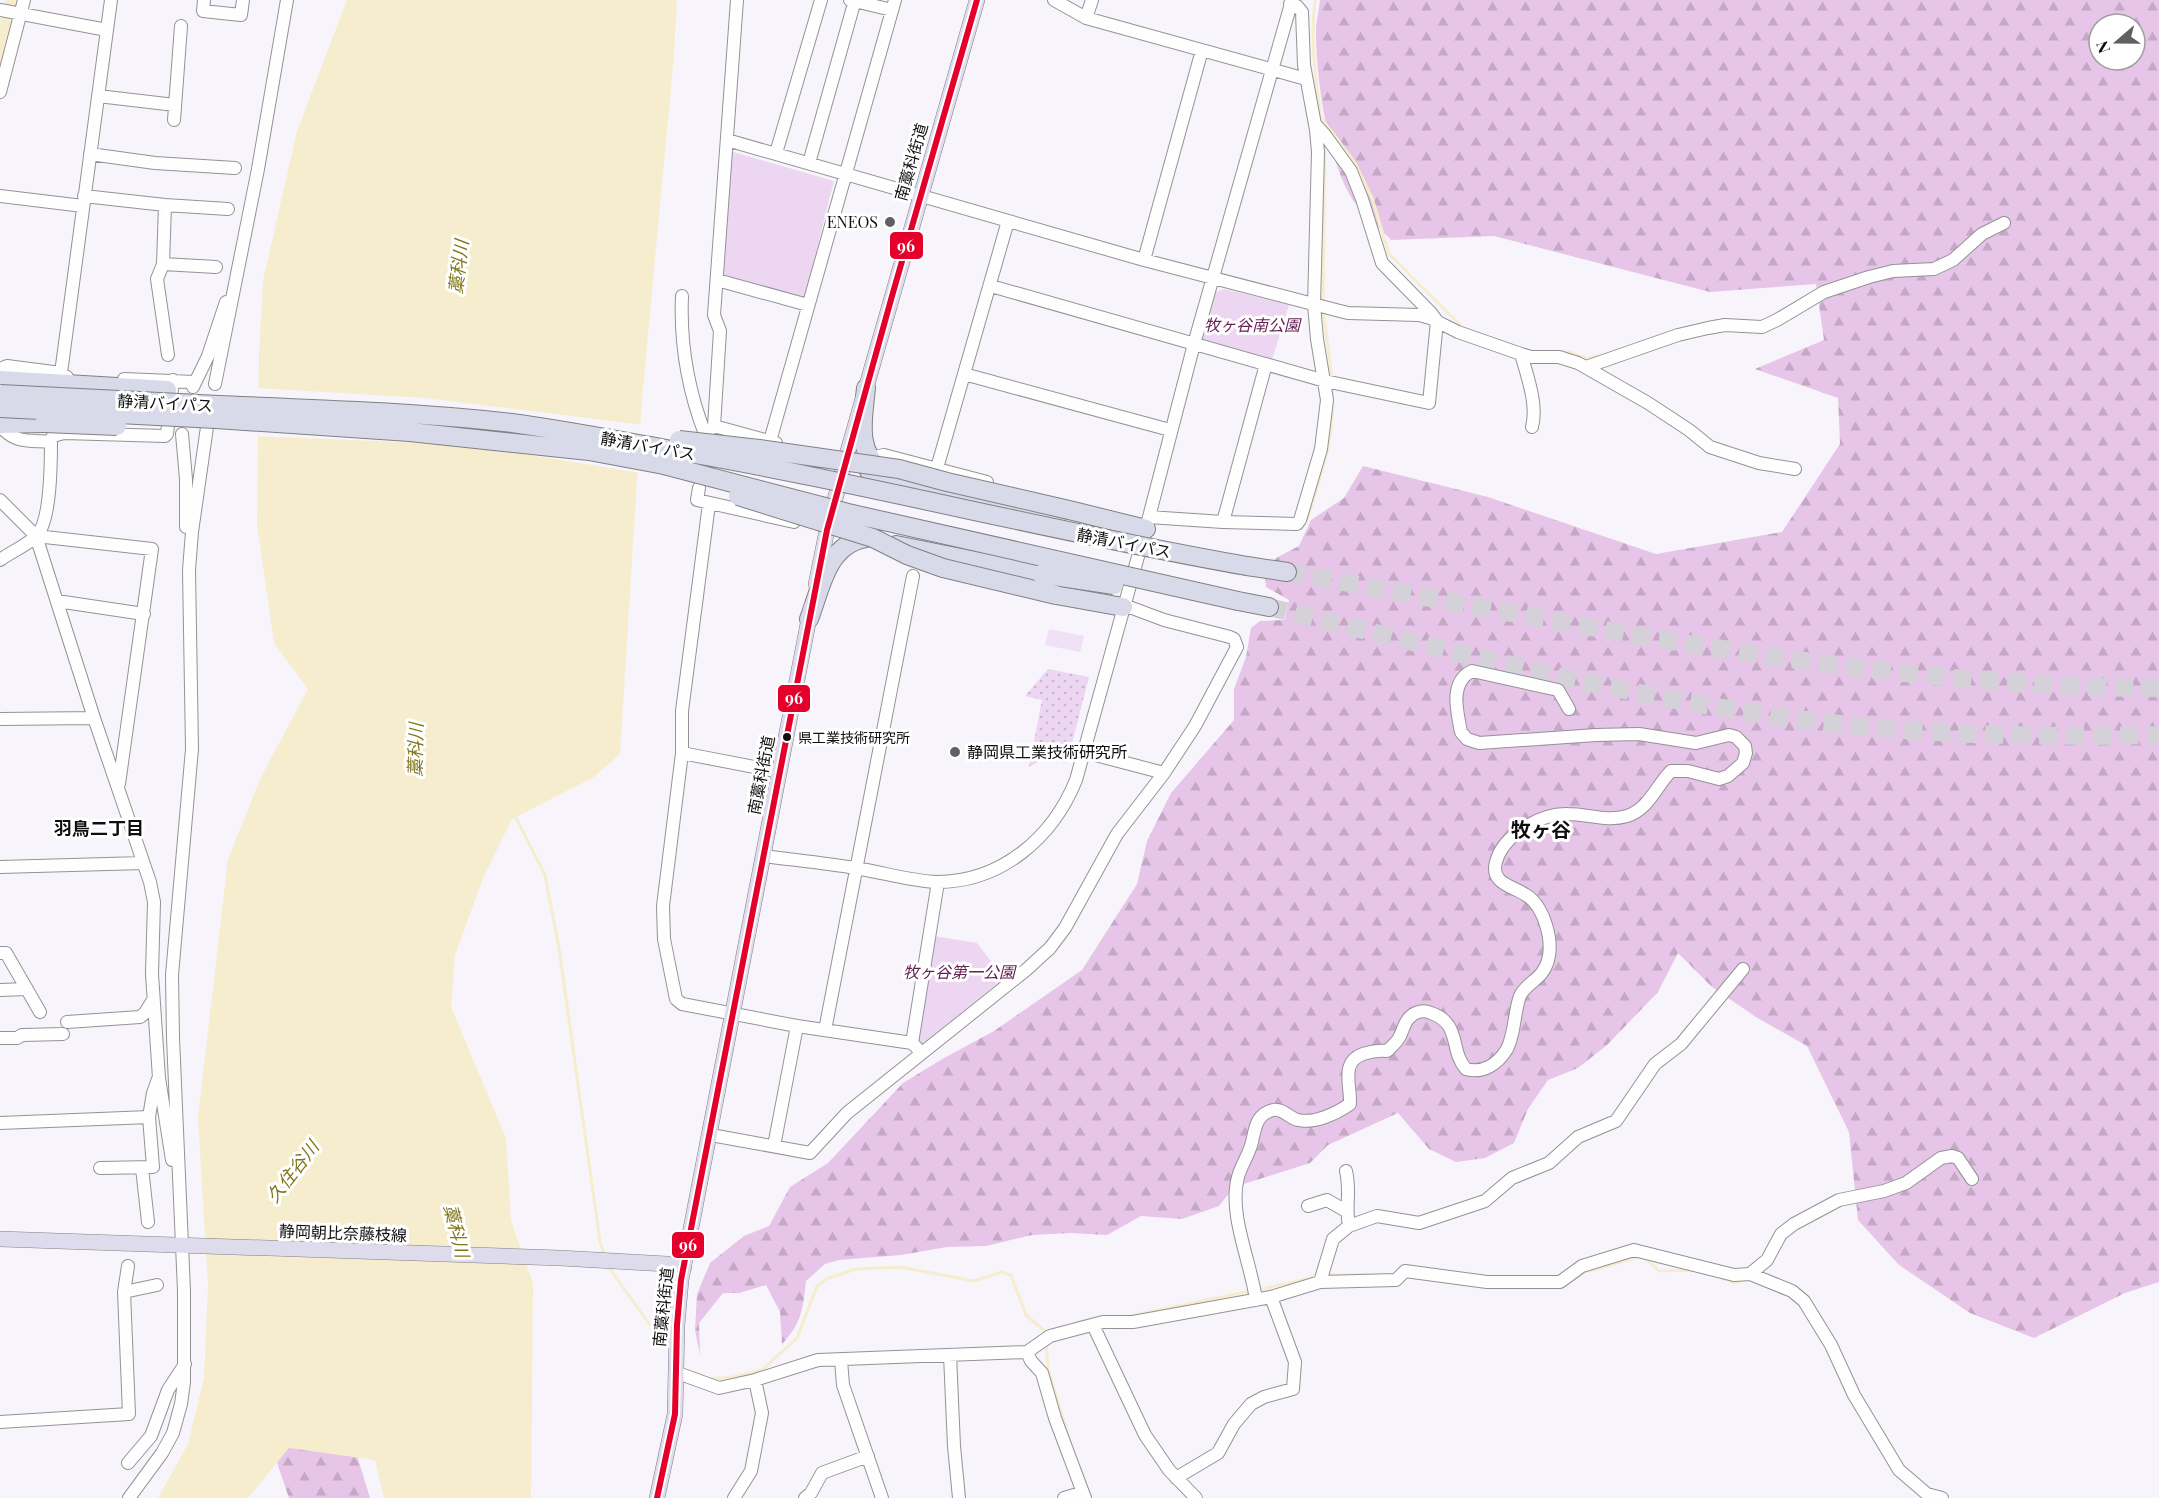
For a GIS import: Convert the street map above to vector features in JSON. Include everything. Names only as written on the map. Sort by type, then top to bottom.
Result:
[{"type":"highway","points":[[0,380],[222,395],[351,410]]},
{"type":"highway","points":[[866,388],[862,438],[869,458],[887,476]]},
{"type":"highway","name":"静清バイパス","points":[[0,394],[351,410],[510,423],[754,464],[1070,532],[1287,572]]},
{"type":"highway","name":"静清バイパス","points":[[0,408],[410,432],[590,451],[664,465],[848,513],[1269,607]]},
{"type":"highway","points":[[0,425],[44,423],[196,430],[345,428]]},
{"type":"highway","points":[[566,431],[748,447],[899,469],[1063,514],[1136,540],[1247,566]]},
{"type":"highway","points":[[558,448],[711,486],[873,538],[907,555],[943,568],[1056,595],[1123,606]]},
{"type":"highway","points":[[844,465],[963,496],[1063,514],[1147,523]]},
{"type":"highway","points":[[827,530],[1041,574],[1238,601]]},
{"type":"highway","points":[[809,619],[834,556],[850,542],[866,538]]},
{"type":"main road","name":"南藁科街道","points":[[657,1498],[675,1414],[679,1299],[684,1267],[827,530],[977,0]]},
{"type":"main road","name":"静岡朝比奈藤枝線","points":[[0,1239],[560,1258],[684,1267]]},
{"type":"street","points":[[0,92],[24,0]]},
{"type":"street","points":[[61,373],[111,0]]},
{"type":"street","points":[[204,0],[203,11],[241,15],[243,0]]},
{"type":"street","points":[[215,384],[240,267],[287,0]]},
{"type":"street","points":[[682,296],[684,348],[691,394],[705,434],[714,426],[720,331],[714,315],[737,0]]},
{"type":"street","points":[[776,153],[821,0]]},
{"type":"street","points":[[770,441],[893,5],[853,0],[809,163]]},
{"type":"street","points":[[1054,0],[1086,18],[1306,79]]},
{"type":"street","points":[[1086,18],[1092,0]]},
{"type":"street","points":[[764,856],[855,868],[920,881],[938,882],[968,877],[999,868],[1028,849],[1049,828],[1064,806],[1076,780],[1084,752],[1170,430],[1291,2],[1302,12],[1306,79],[1315,124],[1317,152],[1314,304],[1327,400],[1322,448],[1300,520],[1294,525],[1223,522],[1147,523]]},
{"type":"street","points":[[0,10],[107,30]]},
{"type":"street","points":[[174,120],[181,26]]},
{"type":"street","points":[[1144,260],[1202,50]]},
{"type":"street","points":[[98,96],[175,105]]},
{"type":"street","points":[[991,286],[1325,381],[1429,403],[1437,321],[1382,263],[1351,171],[1315,124]]},
{"type":"street","points":[[727,140],[1214,279],[1348,313],[1419,315],[1458,332],[1521,354],[1531,357],[1559,357],[1586,366],[1648,403],[1710,447],[1759,463],[1795,470]]},
{"type":"street","points":[[90,154],[155,164],[235,168]]},
{"type":"street","points":[[0,196],[228,209]]},
{"type":"street","points":[[165,206],[163,264],[157,279],[168,355]]},
{"type":"street","points":[[937,468],[1008,221]]},
{"type":"street","points":[[1586,366],[1678,335],[1725,325],[1762,327],[1824,292],[1869,277],[1893,271],[1934,269],[1953,260],[1982,234],[2004,223]]},
{"type":"street","points":[[163,264],[216,267]]},
{"type":"street","points":[[0,369],[7,366],[61,373],[65,377],[173,380],[194,384],[208,356],[240,267]]},
{"type":"street","points":[[717,280],[808,305]]},
{"type":"street","points":[[1521,354],[1530,389],[1534,418],[1532,427]]},
{"type":"street","points":[[1223,522],[1266,364]]},
{"type":"street","points":[[964,374],[1170,430]]},
{"type":"street","points":[[0,560],[36,536],[42,528],[51,470],[53,436],[64,433],[165,436],[173,380]]},
{"type":"street","points":[[0,425],[15,439],[51,442]]},
{"type":"street","points":[[129,1498],[162,1453],[173,1433],[182,1404],[185,1363],[184,1245],[172,1038],[172,975],[192,749],[189,570],[207,426]]},
{"type":"street","points":[[714,426],[844,465]]},
{"type":"street","points":[[182,434],[189,570]]},
{"type":"street","points":[[869,458],[884,455],[937,468],[1084,506],[1092,509],[1098,516]]},
{"type":"street","points":[[699,488],[697,501],[720,504],[827,530]]},
{"type":"street","points":[[0,500],[36,536],[94,718],[150,882],[154,902],[152,974],[159,1078],[169,1149],[179,1182]]},
{"type":"street","points":[[709,504],[682,711],[682,753],[663,906],[664,939],[677,1002],[797,1026],[912,1044],[922,1053]]},
{"type":"street","points":[[36,536],[152,549],[118,785]]},
{"type":"street","points":[[825,1030],[913,576]]},
{"type":"street","points":[[57,601],[144,614]]},
{"type":"street","points":[[711,1135],[810,1154],[847,1113],[1026,970],[1050,948],[1070,920],[1118,834],[1164,774],[1195,726],[1237,647],[1236,642],[1230,637],[1164,620],[1123,606]]},
{"type":"street","points":[[1256,1297],[1236,1205],[1238,1177],[1259,1118],[1272,1110],[1278,1110],[1299,1120],[1307,1120],[1336,1113],[1350,1104],[1348,1074],[1352,1060],[1376,1050],[1387,1051],[1397,1042],[1410,1017],[1419,1011],[1428,1011],[1436,1015],[1452,1029],[1458,1056],[1466,1069],[1481,1071],[1490,1068],[1507,1049],[1521,994],[1543,972],[1549,962],[1546,925],[1535,903],[1525,894],[1515,891],[1498,880],[1495,868],[1502,850],[1516,834],[1535,822],[1553,815],[1568,814],[1609,818],[1627,816],[1648,802],[1661,781],[1671,771],[1688,771],[1719,779],[1736,771],[1743,764],[1745,746],[1741,741],[1729,735],[1696,743],[1640,734],[1472,742],[1461,732],[1456,695],[1460,681],[1472,671],[1558,690],[1569,709]]},
{"type":"street","points":[[0,719],[94,718]]},
{"type":"street","points":[[1084,752],[1164,774]]},
{"type":"street","points":[[682,753],[780,772]]},
{"type":"street","points":[[0,867],[143,862]]},
{"type":"street","points":[[912,1044],[938,882]]},
{"type":"street","points":[[0,953],[6,953],[40,1012]]},
{"type":"street","points":[[1320,1282],[1333,1239],[1348,1226],[1377,1216],[1419,1223],[1485,1201],[1512,1178],[1549,1163],[1578,1137],[1616,1121],[1655,1064],[1681,1044],[1743,969]]},
{"type":"street","points":[[0,990],[27,988]]},
{"type":"street","points":[[0,1038],[17,1038],[22,1035],[140,1017],[153,999]]},
{"type":"street","points":[[774,1146],[797,1026]]},
{"type":"street","points":[[100,1168],[153,1167],[149,1117],[153,1093],[159,1078]]},
{"type":"street","points":[[0,1123],[149,1117]]},
{"type":"street","points":[[1750,1274],[1767,1260],[1781,1234],[1794,1224],[1839,1200],[1884,1191],[1906,1183],[1941,1158],[1952,1156],[1958,1158],[1972,1179]]},
{"type":"street","points":[[142,1168],[148,1222]]},
{"type":"street","points":[[1346,1171],[1350,1187],[1346,1210],[1348,1226]]},
{"type":"street","points":[[1308,1206],[1327,1200],[1346,1210]]},
{"type":"street","points":[[675,1372],[719,1388],[755,1380],[818,1360],[1027,1352],[1050,1336],[1103,1322],[1133,1322],[1256,1297],[1271,1297],[1320,1282],[1396,1280],[1405,1271],[1487,1282],[1560,1282],[1582,1266],[1634,1250],[1734,1275],[1750,1274],[1792,1292],[1804,1301],[1830,1345],[1854,1395],[1899,1470],[1928,1494],[1942,1498]]},
{"type":"street","points":[[0,1422],[129,1414],[124,1292],[128,1266]]},
{"type":"street","points":[[124,1292],[157,1285]]},
{"type":"street","points":[[1176,1478],[1218,1453],[1234,1424],[1251,1404],[1264,1397],[1293,1389],[1295,1362],[1271,1297]]},
{"type":"street","points":[[1093,1325],[1145,1436],[1176,1478],[1196,1498]]},
{"type":"street","points":[[1027,1352],[1031,1361],[1042,1373],[1055,1418],[1083,1495],[1064,1498]]},
{"type":"street","points":[[950,1355],[959,1498]]},
{"type":"street","points":[[841,1360],[843,1385],[882,1498]]},
{"type":"street","points":[[128,1463],[152,1436],[168,1389],[185,1363]]},
{"type":"street","points":[[734,1498],[751,1471],[762,1413],[755,1380]]},
{"type":"street","points":[[810,1496],[822,1473],[868,1456]]},
{"type":"green space","points":[[1320,0],[2159,0],[2159,1282],[2125,1293],[2034,1338],[1970,1313],[1899,1265],[1858,1220],[1849,1132],[1807,1046],[1756,1017],[1712,987],[1678,953],[1658,992],[1607,1045],[1578,1068],[1548,1080],[1528,1109],[1514,1143],[1485,1158],[1456,1162],[1429,1149],[1398,1113],[1328,1145],[1310,1163],[1234,1187],[1219,1206],[1182,1219],[1141,1216],[1107,1235],[1070,1233],[1032,1235],[986,1246],[947,1247],[901,1255],[839,1260],[825,1264],[806,1281],[798,1322],[782,1344],[780,1312],[766,1285],[739,1293],[723,1293],[699,1323],[700,1355],[695,1330],[697,1294],[710,1263],[744,1236],[769,1226],[790,1187],[828,1163],[903,1083],[994,1031],[1082,970],[1137,884],[1147,841],[1171,793],[1234,720],[1234,689],[1246,657],[1251,628],[1260,621],[1285,620],[1289,600],[1266,587],[1264,570],[1276,558],[1299,546],[1311,520],[1344,498],[1363,466],[1488,497],[1656,554],[1782,532],[1840,444],[1838,398],[1755,369],[1824,340],[1816,284],[1710,292],[1494,236],[1391,240],[1356,204],[1338,168],[1321,97],[1316,24]]},
{"type":"green space","points":[[730,151],[834,181],[804,300],[721,275]]},
{"type":"green space","name":"牧ヶ谷南公園","points":[[1224,289],[1289,305],[1272,360],[1202,341],[1215,292]]},
{"type":"green space","points":[[1048,669],[1089,677],[1067,763],[1045,758],[1029,767],[1042,700],[1025,696]]},
{"type":"green space","name":"牧ヶ谷第一公園","points":[[934,936],[977,943],[1004,978],[922,1044],[916,1041]]},
{"type":"green space","points":[[276,1444],[356,1452],[370,1498],[289,1498],[275,1457]]},
{"type":"shaded area","points":[[1049,629],[1084,636],[1080,652],[1045,645]]},
{"type":"water","points":[[347,0],[677,0],[674,55],[642,399],[620,754],[594,777],[512,819],[483,878],[455,955],[451,1007],[506,1138],[511,1221],[533,1283],[531,1498],[384,1498],[375,1460],[289,1448],[248,1498],[158,1498],[188,1444],[204,1378],[208,1285],[198,1117],[228,859],[261,777],[308,689],[274,643],[257,525],[259,357],[263,281],[297,131]]},
{"type":"pier","points":[[256,388],[425,398],[643,425],[640,473],[471,445],[255,436]]},
{"type":"waterway","points":[[0,58],[15,0]]},
{"type":"waterway","points":[[1315,0],[1313,48],[1322,126]]},
{"type":"waterway","points":[[1321,117],[1355,163],[1372,198],[1389,254],[1464,329]]},
{"type":"waterway","points":[[1323,303],[1325,142]]},
{"type":"waterway","points":[[1323,310],[1332,378]]},
{"type":"waterway","points":[[1559,352],[1570,352],[1587,359],[1597,356]]},
{"type":"waterway","points":[[1307,520],[1330,438],[1332,387]]},
{"type":"waterway","points":[[514,814],[545,875],[559,948],[600,1242],[605,1256]]},
{"type":"waterway","points":[[1577,1277],[1585,1272],[1643,1256],[1659,1271],[1693,1270]]},
{"type":"waterway","points":[[608,1266],[650,1325]]},
{"type":"waterway","points":[[708,1379],[733,1377],[762,1370],[797,1338],[817,1286],[826,1279],[856,1269],[900,1267],[974,1281],[1002,1272],[1011,1275],[1026,1315],[1046,1332],[1046,1336]]},
{"type":"waterway","points":[[1325,1275],[1370,1275]]},
{"type":"waterway","points":[[1258,1290],[1319,1276]]},
{"type":"waterway","points":[[1722,1278],[1735,1283],[1744,1280]]},
{"type":"waterway","points":[[1129,1316],[1251,1291]]},
{"type":"waterway","points":[[1078,1322],[1101,1317]]},
{"type":"waterway","points":[[1046,1342],[1048,1369],[1069,1438]]},
{"type":"waterway","points":[[696,1373],[703,1376]]},
{"type":"tunnel","points":[[1287,572],[1612,631],[1830,664],[1939,677],[2049,685],[2159,688]]},
{"type":"tunnel","points":[[1269,607],[1563,677],[1711,706],[1785,717],[1860,726],[1972,734],[2159,735]]},
{"type":"transit line","name":"96","points":[[657,1498],[675,1414],[677,1325],[681,1280],[827,530],[977,0]]},
{"type":"place","name":"ENEOS","points":[[890,222]]},
{"type":"place","name":"県工業技術研究所","points":[[787,737]]},
{"type":"place","name":"静岡県工業技術研究所","points":[[955,752]]},
{"type":"district","name":"羽鳥二丁目","points":[[99,829]]},
{"type":"district","name":"牧ヶ谷","points":[[1541,830]]},
{"type":"water label","name":"藁科川","points":[[459,267]]},
{"type":"water label","name":"藁科川","points":[[416,750]]},
{"type":"water label","name":"久住谷川","points":[[293,1172]]},
{"type":"water label","name":"藁科川","points":[[456,1231]]}]
